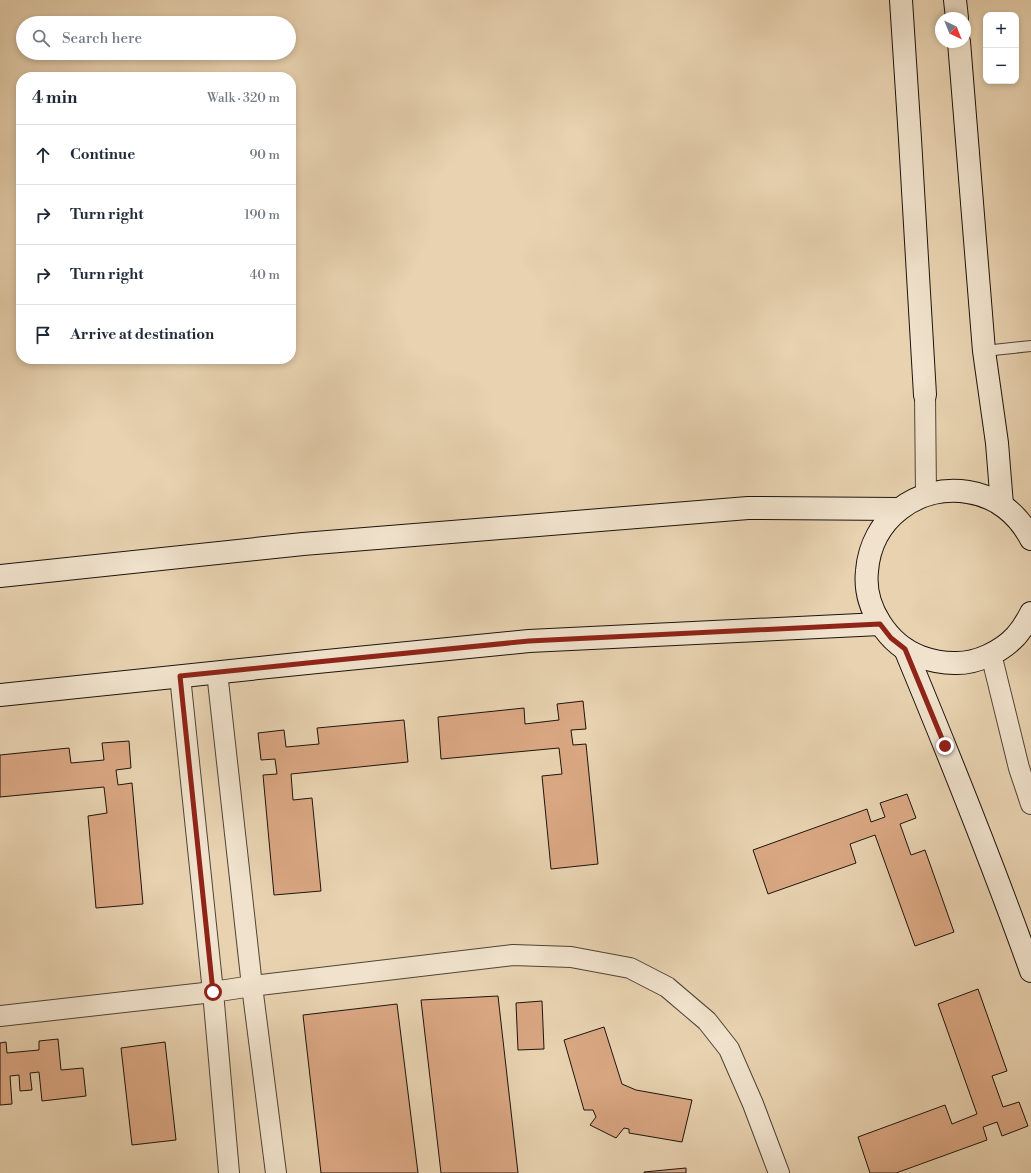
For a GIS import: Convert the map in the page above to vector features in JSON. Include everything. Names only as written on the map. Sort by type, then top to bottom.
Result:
[{"type":"street","points":[[901,0],[925,395],[926,494]]},
{"type":"street","points":[[955,0],[956,12]]},
{"type":"street","points":[[959,48],[984,351],[997,443],[1016,514],[1031,539]]},
{"type":"street","points":[[1016,514],[988,497],[973,492],[957,490],[942,491],[926,494],[912,501],[899,509],[886,522],[876,537],[866,572],[868,590],[872,608],[880,624],[891,638],[905,649],[921,657],[938,662],[956,663],[974,660],[991,654],[1023,637],[1026,623],[1031,613]]},
{"type":"street","points":[[0,576],[303,544],[748,508],[899,509]]},
{"type":"street","points":[[0,695],[529,641],[880,624]]},
{"type":"street","points":[[905,649],[945,746],[1031,971]]},
{"type":"street","points":[[991,654],[1019,768],[1031,804]]},
{"type":"street","points":[[217,672],[252,986],[276,1173]]},
{"type":"street","points":[[180,676],[213,992],[229,1173]]},
{"type":"street","points":[[0,1016],[213,992],[513,955],[571,957],[630,968],[667,987],[707,1021],[729,1049],[753,1104],[779,1173]]},
{"type":"lane","points":[[984,351],[1031,346]]},
{"type":"building","points":[[583,701],[586,729],[571,730],[573,745],[586,744],[598,864],[551,869],[542,776],[562,774],[559,748],[441,759],[438,717],[524,708],[525,724],[559,720],[557,704]]},
{"type":"building","points":[[404,720],[408,762],[291,774],[293,800],[312,798],[321,891],[274,895],[263,775],[277,774],[275,759],[261,760],[258,733],[284,730],[286,747],[319,744],[317,728]]},
{"type":"building","points":[[129,741],[131,768],[116,770],[118,785],[132,783],[143,904],[96,908],[88,816],[107,813],[104,787],[0,797],[0,755],[69,748],[71,763],[104,760],[102,743]]},
{"type":"building","points":[[907,794],[916,818],[900,824],[911,855],[925,850],[954,932],[915,946],[875,835],[850,844],[856,863],[768,894],[753,850],[867,809],[871,822],[885,817],[880,803]]},
{"type":"building","points":[[978,989],[1007,1071],[992,1076],[1003,1107],[1019,1102],[1028,1126],[1002,1136],[997,1122],[983,1127],[987,1140],[896,1173],[870,1173],[858,1137],[945,1105],[952,1124],[977,1114],[938,1004]]},
{"type":"building","points":[[498,996],[518,1173],[441,1173],[421,1000]]},
{"type":"building","points":[[542,1001],[544,1049],[518,1050],[516,1003]]},
{"type":"building","points":[[397,1004],[418,1173],[321,1173],[303,1015]]},
{"type":"building","points":[[604,1027],[622,1084],[636,1090],[692,1100],[682,1142],[629,1133],[629,1129],[624,1128],[616,1138],[590,1125],[596,1117],[593,1110],[584,1110],[564,1040]]},
{"type":"building","points":[[58,1039],[61,1070],[83,1068],[86,1096],[42,1101],[39,1072],[30,1073],[32,1090],[20,1091],[19,1075],[10,1076],[12,1104],[0,1105],[0,1043],[6,1042],[7,1053],[39,1050],[39,1041]]},
{"type":"building","points":[[165,1042],[176,1140],[132,1145],[121,1048]]},
{"type":"building","points":[[686,1168],[686,1173],[644,1173],[644,1172]]},
{"type":"route","points":[[213,992],[180,676],[529,641],[880,624],[891,638],[905,649],[945,746]]}]
